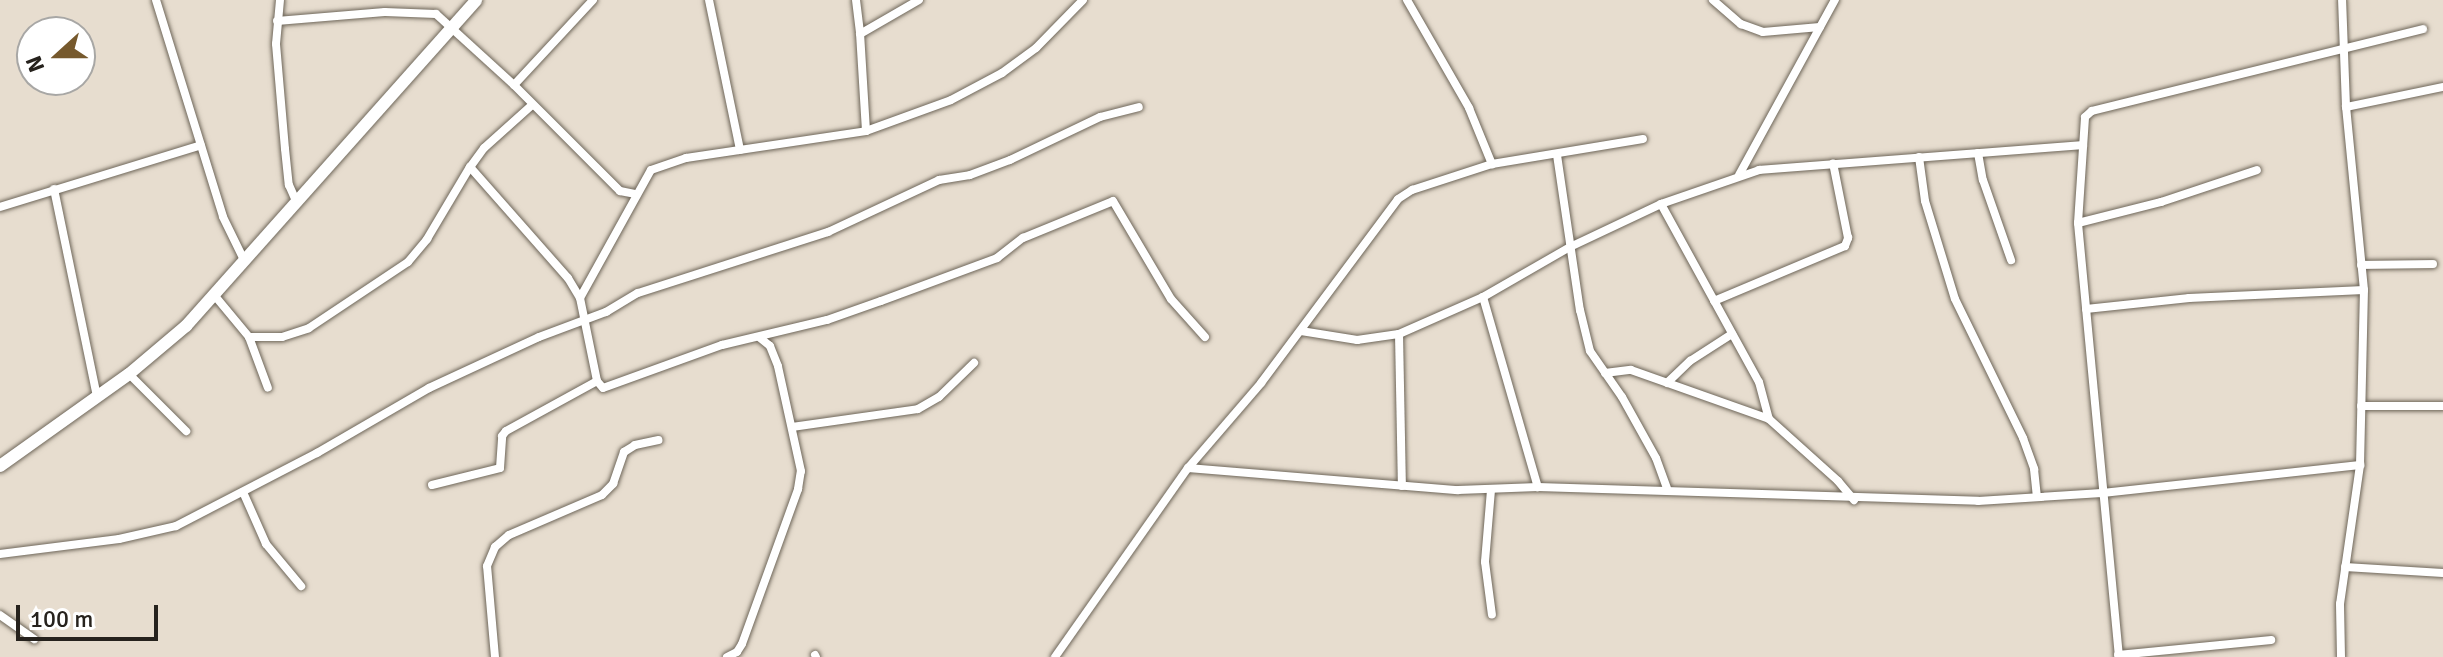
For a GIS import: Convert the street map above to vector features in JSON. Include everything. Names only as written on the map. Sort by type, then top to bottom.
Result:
[{"type":"street","points":[[156,0],[223,217],[245,263]]},
{"type":"street","points":[[280,0],[277,21],[285,149],[289,185],[297,203]]},
{"type":"street","points":[[385,12],[387,0]]},
{"type":"street","points":[[0,466],[129,374],[215,296],[476,0]]},
{"type":"street","points":[[514,85],[593,0]]},
{"type":"street","points":[[709,0],[740,150]]},
{"type":"street","points":[[856,0],[866,131]]},
{"type":"street","points":[[860,34],[919,0]]},
{"type":"street","points":[[580,298],[607,251],[622,216],[651,170],[666,163],[866,131],[951,100],[1002,73],[1036,48],[1083,0]]},
{"type":"street","points":[[1407,0],[1469,108],[1492,164]]},
{"type":"street","points":[[1713,0],[1741,24],[1763,32],[1820,27]]},
{"type":"street","points":[[1739,175],[1835,0]]},
{"type":"street","points":[[2341,657],[2340,604],[2360,465],[2364,290],[2346,107],[2342,0]]},
{"type":"street","points":[[277,21],[385,12],[436,14],[514,85],[620,191],[635,194]]},
{"type":"street","points":[[2271,640],[2118,656],[2078,223],[2085,117],[2092,111],[2423,29]]},
{"type":"street","points":[[2346,107],[2443,87]]},
{"type":"street","points":[[249,337],[282,337],[309,328],[408,262],[427,239],[484,148],[532,105]]},
{"type":"street","points":[[0,554],[163,530],[243,492],[429,388],[673,280],[828,232],[939,180],[970,175],[1010,160],[1100,117],[1139,107]]},
{"type":"street","points":[[1055,657],[1188,468],[1301,331],[1398,199],[1412,190],[1492,164],[1643,139]]},
{"type":"street","points":[[0,207],[201,145]]},
{"type":"street","points":[[1301,331],[1357,340],[1399,334],[1483,297],[1570,247],[1661,204],[1739,175],[1833,163],[2083,145]]},
{"type":"street","points":[[1978,153],[1983,180],[2011,260]]},
{"type":"street","points":[[1557,155],[1570,247],[1590,351],[1656,458],[1668,491]]},
{"type":"street","points":[[1919,157],[1925,201],[1955,299],[2023,438],[2034,469],[2037,497]]},
{"type":"street","points":[[1714,301],[1845,246],[1848,238],[1833,163]]},
{"type":"street","points":[[470,167],[568,278],[580,298],[597,381],[606,389],[694,354],[827,320],[997,258],[1023,238],[1113,201],[1171,299],[1205,337]]},
{"type":"street","points":[[2078,223],[2161,202],[2257,170]]},
{"type":"street","points":[[54,189],[97,397]]},
{"type":"street","points":[[620,191],[622,216]]},
{"type":"street","points":[[1661,204],[1759,382],[1769,419]]},
{"type":"street","points":[[2361,265],[2433,264]]},
{"type":"street","points":[[2086,309],[2189,298],[2364,290]]},
{"type":"street","points":[[215,296],[249,337],[268,388]]},
{"type":"street","points":[[1483,297],[1538,487]]},
{"type":"street","points":[[1399,334],[1402,486]]},
{"type":"street","points":[[1667,383],[1698,355],[1732,334]]},
{"type":"street","points":[[727,657],[737,652],[742,644],[798,489],[801,471],[778,366],[770,346],[759,337]]},
{"type":"street","points":[[792,427],[918,409],[939,397],[974,363]]},
{"type":"street","points":[[1605,373],[1631,370],[1769,419],[1838,481],[1854,500]]},
{"type":"street","points":[[129,374],[186,431]]},
{"type":"street","points":[[432,485],[500,468],[502,436],[506,431],[597,381]]},
{"type":"street","points":[[2361,406],[2443,406]]},
{"type":"street","points":[[495,657],[487,566],[495,547],[509,535],[602,495],[613,484],[624,452],[635,445],[658,440]]},
{"type":"street","points":[[1188,468],[1402,486],[1491,490],[1538,487],[1854,500],[1978,501],[2102,493],[2360,465]]},
{"type":"street","points":[[1491,490],[1485,562],[1492,615]]},
{"type":"street","points":[[243,492],[266,544],[301,586]]},
{"type":"street","points":[[2345,567],[2443,573]]},
{"type":"street","points":[[0,615],[34,639]]}]
